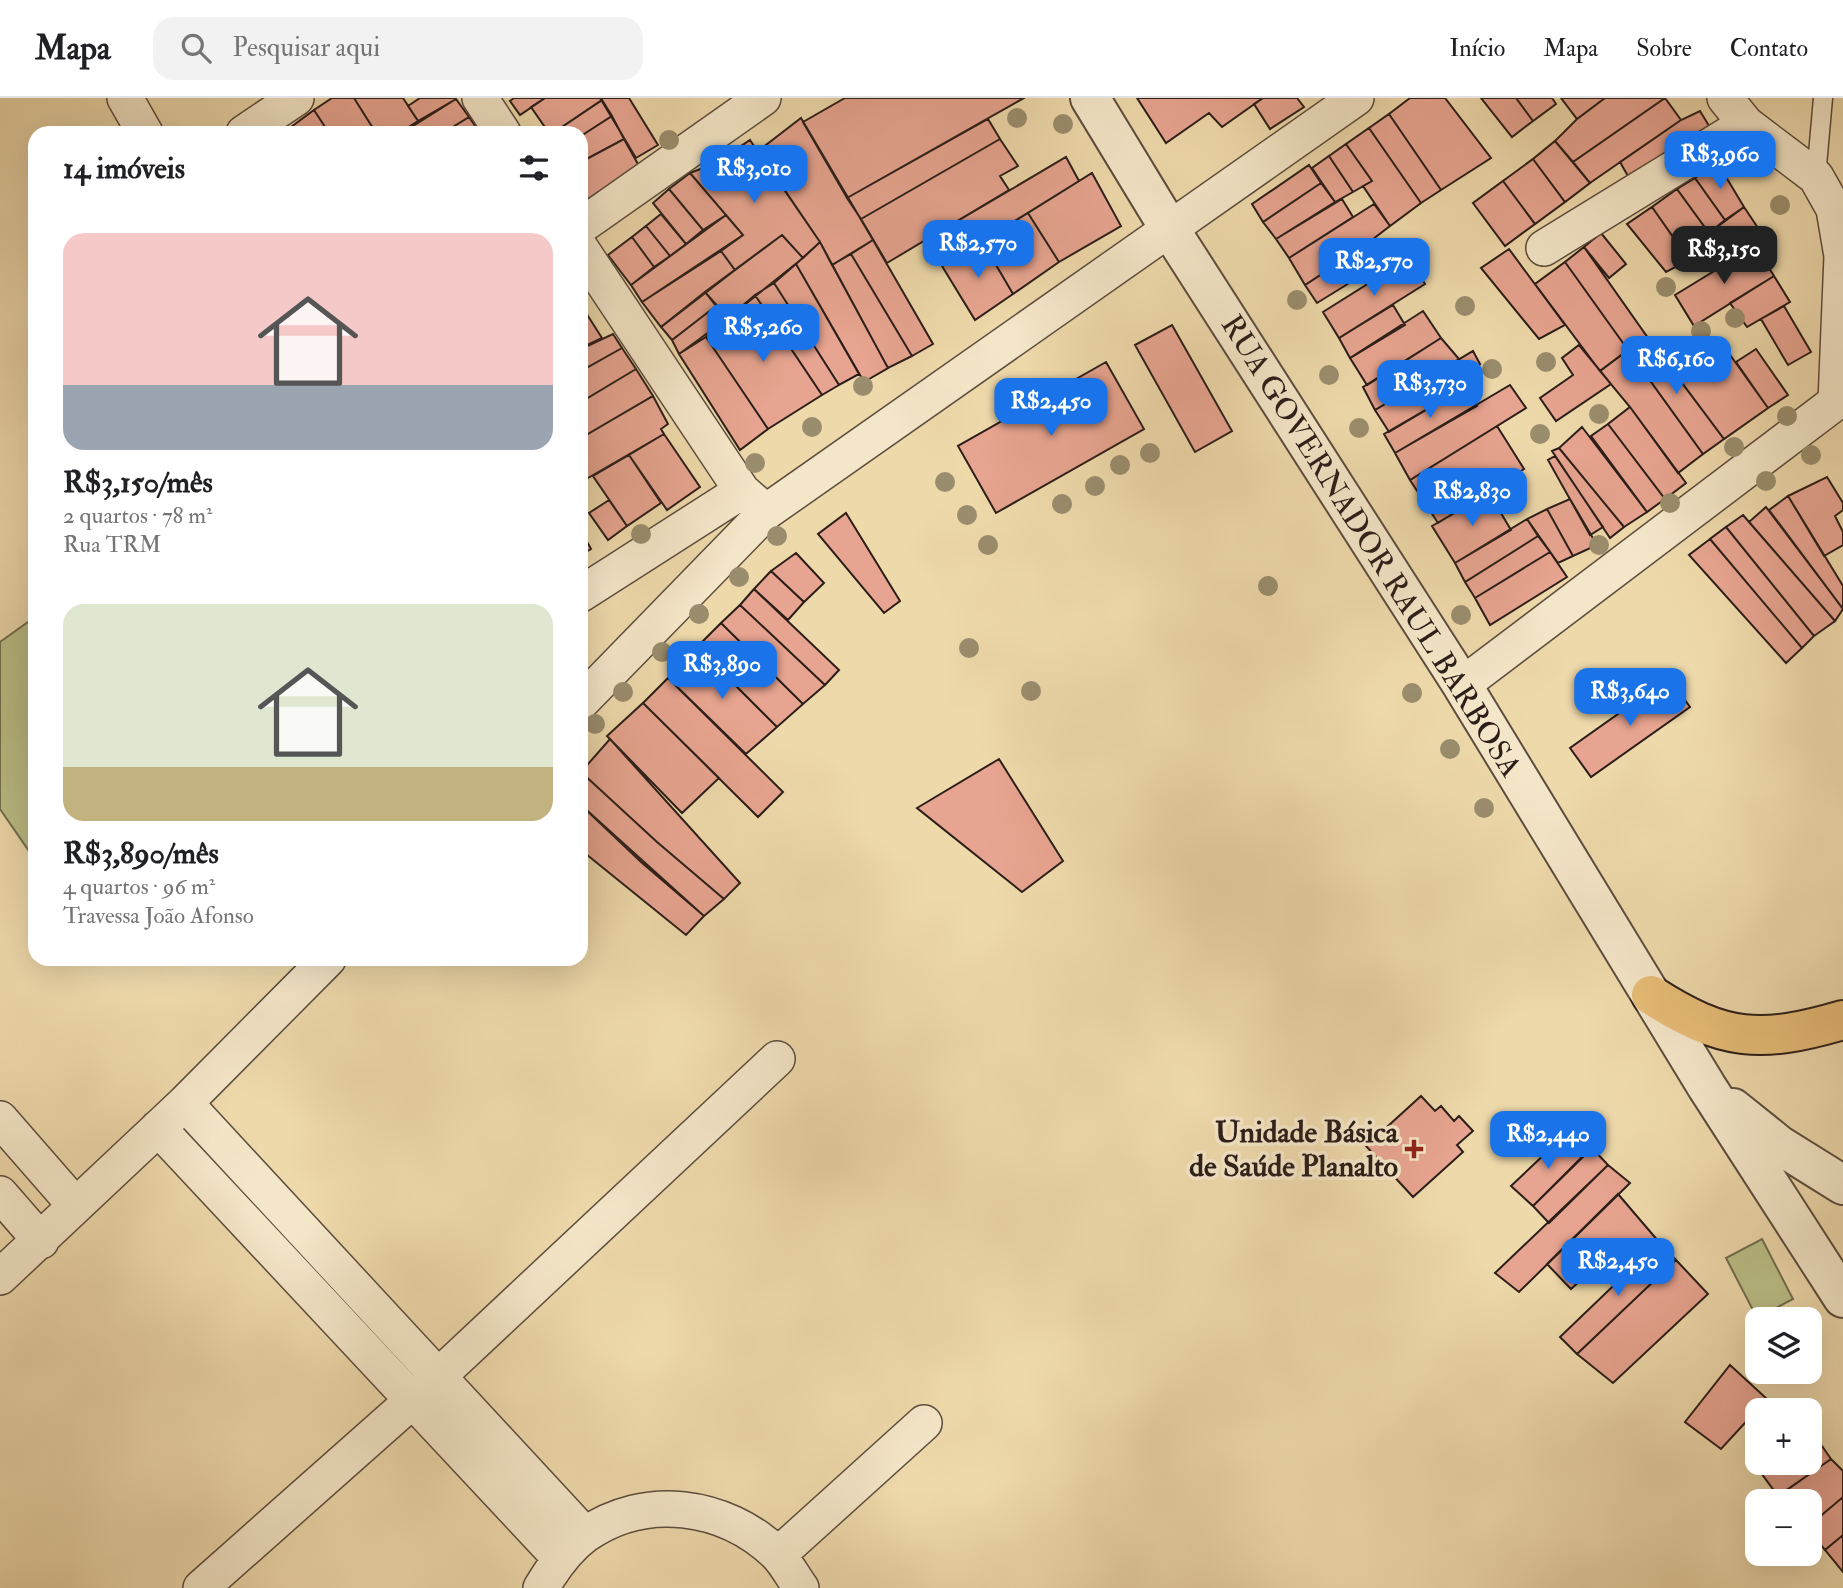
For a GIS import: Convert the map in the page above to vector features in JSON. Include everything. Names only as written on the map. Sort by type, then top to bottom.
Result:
[{"type":"highway","points":[[1651,995],[1686,1018],[1716,1030],[1763,1037],[1803,1032],[1843,1020]]},
{"type":"street","points":[[125,98],[141,126]]},
{"type":"street","points":[[254,126],[296,98]]},
{"type":"street","points":[[480,98],[498,126]]},
{"type":"street","points":[[588,221],[763,98]]},
{"type":"street","name":"RUA GOVERNADOR RAUL BARBOSA","points":[[1090,98],[1169,228],[1462,685],[1707,1087],[1843,1298]]},
{"type":"street","points":[[588,590],[754,501],[1169,228],[1356,98]]},
{"type":"street","points":[[1462,685],[1836,402],[1842,256],[1834,209],[1816,177],[1735,111],[1544,248]]},
{"type":"street","points":[[588,259],[754,501]]},
{"type":"street","points":[[588,694],[754,501]]},
{"type":"street","points":[[0,1277],[185,1103],[321,966]]},
{"type":"street","points":[[201,1588],[413,1400],[778,1059]]},
{"type":"street","points":[[1707,1087],[1779,1145],[1843,1185]]},
{"type":"street","points":[[185,1103],[438,1377],[573,1547]]},
{"type":"street","points":[[0,1119],[75,1205]]},
{"type":"street","points":[[158,1128],[413,1400],[573,1547]]},
{"type":"street","points":[[0,1194],[41,1241]]},
{"type":"street","points":[[778,1555],[924,1423]]},
{"type":"street","points":[[541,1588],[573,1547],[623,1516],[664,1508],[706,1512],[745,1529],[778,1555],[801,1588]]},
{"type":"lane","points":[[1816,177],[1823,98]]},
{"type":"green space","points":[[28,622],[28,850],[0,809],[0,642]]},
{"type":"green space","points":[[1762,1239],[1793,1299],[1778,1307],[1751,1307],[1726,1258]]},
{"type":"building","points":[[332,98],[354,98],[372,126],[324,126],[314,110]]},
{"type":"building","points":[[354,98],[403,98],[418,121],[410,126],[372,126]]},
{"type":"building","points":[[420,98],[456,99],[418,121],[408,106]]},
{"type":"building","points":[[514,98],[545,98],[520,115],[510,101]]},
{"type":"building","points":[[545,98],[602,100],[563,126],[544,126],[531,107]]},
{"type":"building","points":[[600,98],[629,98],[658,145],[636,158]]},
{"type":"building","points":[[845,98],[1024,98],[847,198],[803,122]]},
{"type":"building","points":[[1137,98],[1263,98],[1222,127],[1209,113],[1166,143]]},
{"type":"building","points":[[1263,98],[1297,98],[1304,107],[1270,129],[1254,104]]},
{"type":"building","points":[[1410,98],[1445,98],[1491,158],[1441,190],[1389,114]]},
{"type":"building","points":[[1481,98],[1516,98],[1533,121],[1512,137]]},
{"type":"building","points":[[1516,98],[1552,98],[1556,104],[1533,121]]},
{"type":"building","points":[[1561,98],[1605,98],[1577,119]]},
{"type":"building","points":[[1605,98],[1665,98],[1573,162],[1555,141],[1577,119]]},
{"type":"building","points":[[1665,98],[1681,120],[1590,183],[1573,162]]},
{"type":"building","points":[[456,99],[469,117],[454,126],[413,126]]},
{"type":"building","points":[[602,100],[612,116],[588,131],[588,126],[563,126]]},
{"type":"building","points":[[314,110],[324,126],[292,126]]},
{"type":"building","points":[[1700,111],[1714,134],[1629,178],[1620,162],[1681,120]]},
{"type":"building","points":[[1389,114],[1441,190],[1421,203],[1369,128]]},
{"type":"building","points":[[612,116],[624,139],[588,158],[588,131]]},
{"type":"building","points":[[469,117],[475,126],[454,126]]},
{"type":"building","points":[[801,118],[873,240],[832,265],[820,242],[758,151]]},
{"type":"building","points":[[988,119],[1000,139],[861,219],[847,198]]},
{"type":"building","points":[[1369,128],[1421,203],[1390,226],[1363,186],[1372,181],[1346,144]]},
{"type":"building","points":[[624,139],[639,166],[588,199],[588,158]]},
{"type":"building","points":[[1000,139],[1018,166],[1000,176],[1009,190],[887,263],[861,219]]},
{"type":"building","points":[[750,140],[820,242],[803,258],[782,235],[735,270],[721,251],[743,235],[690,173],[716,163]]},
{"type":"building","points":[[1555,141],[1590,183],[1565,202],[1533,159]]},
{"type":"building","points":[[1346,144],[1372,181],[1353,192],[1329,156]]},
{"type":"building","points":[[1329,156],[1353,192],[1335,202],[1312,168]]},
{"type":"building","points":[[1066,157],[1079,181],[942,266],[927,239]]},
{"type":"building","points":[[1533,159],[1565,202],[1535,224],[1503,181]]},
{"type":"building","points":[[1717,162],[1744,207],[1725,220],[1695,178]]},
{"type":"building","points":[[1309,165],[1321,183],[1263,222],[1252,204]]},
{"type":"building","points":[[690,173],[726,215],[703,230],[669,189]]},
{"type":"building","points":[[1092,173],[1121,226],[1059,262],[1028,213]]},
{"type":"building","points":[[1695,178],[1725,220],[1709,233],[1677,189]]},
{"type":"building","points":[[1503,181],[1535,224],[1505,246],[1473,203]]},
{"type":"building","points":[[1321,183],[1335,202],[1276,239],[1263,222]]},
{"type":"building","points":[[669,189],[703,230],[686,244],[653,203]]},
{"type":"building","points":[[1677,189],[1709,233],[1683,251],[1652,207]]},
{"type":"building","points":[[1342,199],[1353,217],[1289,258],[1276,239]]},
{"type":"building","points":[[1374,204],[1390,226],[1305,285],[1289,258]]},
{"type":"building","points":[[1652,207],[1689,260],[1666,272],[1627,224]]},
{"type":"building","points":[[1744,207],[1764,237],[1726,264],[1709,233]]},
{"type":"building","points":[[1028,213],[1059,262],[1013,294],[982,241]]},
{"type":"building","points":[[661,214],[686,244],[670,256],[646,226]]},
{"type":"building","points":[[726,215],[743,235],[642,302],[631,285]]},
{"type":"building","points":[[646,226],[670,256],[654,267],[632,237]]},
{"type":"building","points":[[1601,233],[1626,264],[1609,278],[1584,247]]},
{"type":"building","points":[[782,235],[803,258],[728,318],[705,292]]},
{"type":"building","points":[[632,237],[654,267],[631,285],[608,255]]},
{"type":"building","points":[[873,240],[933,344],[912,356],[851,254]]},
{"type":"building","points":[[982,241],[1013,294],[975,320],[942,266]]},
{"type":"building","points":[[820,242],[888,368],[864,382],[796,264]]},
{"type":"building","points":[[1755,246],[1774,276],[1694,326],[1675,295]]},
{"type":"building","points":[[1584,247],[1648,338],[1628,350],[1565,262]]},
{"type":"building","points":[[1360,249],[1372,269],[1317,303],[1305,285]]},
{"type":"building","points":[[1509,249],[1565,325],[1539,339],[1481,268]]},
{"type":"building","points":[[721,251],[735,270],[661,327],[642,302]]},
{"type":"building","points":[[851,254],[912,356],[888,368],[832,265]]},
{"type":"building","points":[[1409,258],[1425,284],[1339,338],[1323,312]]},
{"type":"building","points":[[1565,262],[1628,350],[1600,371],[1535,284]]},
{"type":"building","points":[[796,264],[859,374],[839,385],[774,283]]},
{"type":"building","points":[[1774,276],[1790,302],[1747,327],[1730,303]]},
{"type":"building","points":[[774,283],[839,385],[822,395],[755,295]]},
{"type":"building","points":[[705,292],[716,306],[672,340],[661,327]]},
{"type":"building","points":[[755,295],[822,395],[768,429],[706,337]]},
{"type":"building","points":[[1393,305],[1405,325],[1350,358],[1339,338]]},
{"type":"building","points":[[716,306],[728,318],[679,354],[672,340]]},
{"type":"building","points":[[1784,306],[1811,352],[1788,365],[1761,319]]},
{"type":"building","points":[[1423,311],[1441,338],[1367,385],[1350,358]]},
{"type":"building","points":[[588,316],[602,338],[588,345]]},
{"type":"building","points":[[1172,325],[1232,431],[1195,452],[1135,345]]},
{"type":"building","points":[[613,334],[622,348],[588,367],[588,346]]},
{"type":"building","points":[[706,337],[768,429],[740,450],[679,354]]},
{"type":"building","points":[[1441,338],[1459,359],[1375,410],[1363,387]]},
{"type":"building","points":[[1648,338],[1724,439],[1703,454],[1628,350]]},
{"type":"building","points":[[1579,345],[1611,384],[1556,421],[1540,398],[1573,375],[1562,358]]},
{"type":"building","points":[[1723,345],[1768,408],[1724,439],[1677,376]]},
{"type":"building","points":[[622,348],[636,369],[588,398],[588,367]]},
{"type":"building","points":[[1756,349],[1788,395],[1768,408],[1736,362]]},
{"type":"building","points":[[1628,350],[1703,454],[1678,473],[1600,371]]},
{"type":"building","points":[[1473,351],[1480,364],[1469,370],[1475,381],[1389,432],[1375,410]]},
{"type":"building","points":[[1106,362],[1144,429],[996,513],[958,446]]},
{"type":"building","points":[[636,369],[653,396],[588,434],[588,398]]},
{"type":"building","points":[[1510,385],[1526,408],[1410,480],[1395,453]]},
{"type":"building","points":[[1465,387],[1477,406],[1395,453],[1384,434]]},
{"type":"building","points":[[653,396],[668,424],[661,429],[664,434],[588,478],[588,434]]},
{"type":"building","points":[[1630,407],[1686,483],[1665,499],[1608,424]]},
{"type":"building","points":[[1608,424],[1665,499],[1647,512],[1591,436]]},
{"type":"building","points":[[1497,426],[1524,469],[1438,523],[1410,480]]},
{"type":"building","points":[[1582,427],[1647,512],[1624,527],[1559,448]]},
{"type":"building","points":[[664,434],[700,487],[667,510],[629,455]]},
{"type":"building","points":[[1559,448],[1624,527],[1610,538],[1552,451]]},
{"type":"building","points":[[629,455],[661,503],[627,526],[593,476]]},
{"type":"building","points":[[1555,456],[1603,527],[1590,535],[1548,460]]},
{"type":"building","points":[[1827,477],[1843,503],[1843,510],[1835,516],[1843,532],[1843,545],[1824,556],[1788,496]]},
{"type":"building","points":[[1489,493],[1511,530],[1455,563],[1432,526]]},
{"type":"building","points":[[1788,496],[1843,586],[1843,609],[1769,510]]},
{"type":"building","points":[[1570,499],[1597,545],[1573,556],[1547,509]]},
{"type":"building","points":[[609,500],[627,526],[608,540],[589,513]]},
{"type":"building","points":[[1766,507],[1843,609],[1835,621],[1749,522]]},
{"type":"building","points":[[1547,509],[1573,556],[1558,563],[1527,519]]},
{"type":"building","points":[[846,513],[900,601],[884,613],[818,534]]},
{"type":"building","points":[[1743,515],[1835,621],[1814,636],[1726,527]]},
{"type":"building","points":[[1527,519],[1538,536],[1465,582],[1455,563]]},
{"type":"building","points":[[1726,527],[1814,636],[1802,648],[1710,539]]},
{"type":"building","points":[[1538,536],[1550,552],[1475,598],[1465,582]]},
{"type":"building","points":[[1710,539],[1802,648],[1786,663],[1689,555]]},
{"type":"building","points":[[1550,552],[1567,577],[1490,625],[1475,598]]},
{"type":"building","points":[[796,553],[824,583],[804,602],[771,571]]},
{"type":"building","points":[[771,571],[804,602],[788,620],[754,589]]},
{"type":"building","points":[[754,589],[839,670],[825,685],[740,605]]},
{"type":"building","points":[[740,605],[825,685],[803,704],[721,623]]},
{"type":"building","points":[[721,623],[803,704],[777,727],[697,647]]},
{"type":"building","points":[[697,647],[777,727],[746,754],[668,678]]},
{"type":"building","points":[[668,678],[783,792],[758,817],[643,703]]},
{"type":"building","points":[[1669,678],[1690,707],[1591,777],[1570,748]]},
{"type":"building","points":[[643,703],[719,778],[682,813],[607,736]]},
{"type":"building","points":[[610,739],[740,883],[724,899],[588,778],[588,764]]},
{"type":"building","points":[[999,759],[1063,861],[1022,892],[917,808]]},
{"type":"building","points":[[588,778],[724,899],[704,916],[588,812]]},
{"type":"building","points":[[588,811],[704,916],[686,935],[588,856]]},
{"type":"building","name":"Unidade Básica de Saúde Planalto","points":[[1421,1096],[1435,1111],[1441,1106],[1454,1121],[1459,1116],[1473,1131],[1457,1145],[1463,1152],[1413,1197],[1366,1146]]},
{"type":"building","points":[[1565,1135],[1584,1155],[1533,1206],[1511,1186]]},
{"type":"building","points":[[1592,1148],[1608,1165],[1549,1223],[1533,1206]]},
{"type":"building","points":[[1608,1165],[1630,1183],[1519,1292],[1495,1273]]},
{"type":"building","points":[[1618,1194],[1659,1242],[1631,1268],[1615,1249],[1571,1289],[1547,1264]]},
{"type":"building","points":[[1659,1242],[1676,1260],[1577,1354],[1560,1337]]},
{"type":"building","points":[[1676,1260],[1708,1294],[1613,1383],[1577,1354]]},
{"type":"building","points":[[1730,1365],[1745,1379],[1745,1384],[1751,1384],[1766,1398],[1745,1398],[1745,1423],[1721,1449],[1685,1422]]},
{"type":"building","points":[[1822,1446],[1831,1459],[1822,1465]]},
{"type":"building","points":[[1831,1459],[1843,1471],[1843,1497],[1822,1515],[1822,1489],[1788,1489],[1808,1475],[1822,1475],[1822,1465]]},
{"type":"building","points":[[1763,1475],[1808,1475],[1788,1489],[1773,1489]]},
{"type":"building","points":[[1843,1497],[1843,1535],[1825,1550],[1822,1546],[1822,1515]]},
{"type":"building","points":[[1843,1535],[1843,1572],[1825,1550]]},
{"type":"place","name":"Unidade Básica de Saúde Planalto","points":[[1414,1149]]}]
